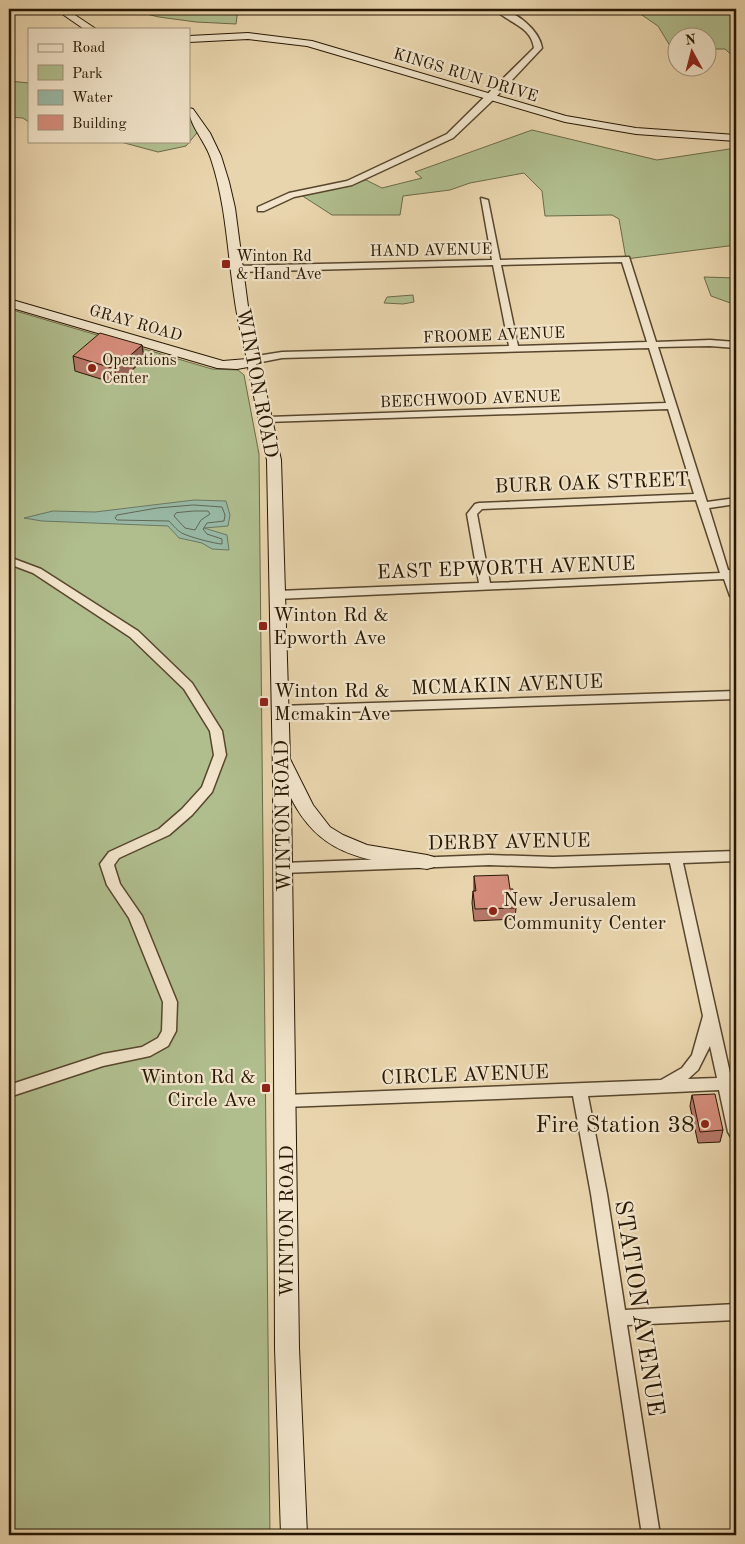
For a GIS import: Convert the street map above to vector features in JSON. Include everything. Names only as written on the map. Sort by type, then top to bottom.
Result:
[{"type":"main road","points":[[60,9],[89,28]]},
{"type":"main road","name":"KINGS RUN DRIVE","points":[[190,39],[248,36],[308,43],[565,119],[595,125],[659,133],[736,138]]},
{"type":"main road","name":"WINTON ROAD","points":[[190,113],[210,143],[217,158],[224,182],[243,313],[269,420],[274,460],[283,868],[287,1348],[294,1535]]},
{"type":"main road","name":"GRAY ROAD","points":[[9,303],[222,365],[254,362]]},
{"type":"main road","points":[[281,757],[312,819],[323,830],[337,840],[368,853],[427,862]]},
{"type":"street","points":[[261,209],[292,196],[349,183],[440,142],[456,131],[536,51],[538,44],[533,33],[499,10],[490,9]]},
{"type":"street","points":[[484,200],[514,349]]},
{"type":"street","name":"HAND AVENUE","points":[[237,269],[626,258],[653,344]]},
{"type":"street","name":"FROOME AVENUE","points":[[254,362],[266,357],[282,355],[653,344],[710,343],[736,345]]},
{"type":"street","points":[[653,344],[723,570],[732,575],[736,596]]},
{"type":"street","name":"BEECHWOOD AVENUE","points":[[269,420],[672,406]]},
{"type":"street","name":"BURR OAK STREET","points":[[485,587],[472,514],[479,506],[736,502]]},
{"type":"street","points":[[9,560],[37,571],[134,634],[188,686],[216,731],[220,755],[208,789],[186,812],[164,832],[114,855],[106,864],[114,885],[135,916],[170,1002],[169,1031],[163,1042],[144,1052],[103,1060],[9,1091]]},
{"type":"street","name":"EAST EPWORTH AVENUE","points":[[277,595],[732,575]]},
{"type":"street","name":"MCMAKIN AVENUE","points":[[279,710],[736,695]]},
{"type":"street","name":"DERBY AVENUE","points":[[283,868],[489,860],[553,862],[736,856]]},
{"type":"street","name":"CIRCLE AVENUE","points":[[285,1101],[724,1084],[675,858]]},
{"type":"street","name":"CIRCLE AVENUE","points":[[647,1087],[666,1084],[683,1076],[695,1065],[702,1049],[710,1014]]},
{"type":"street","points":[[724,1084],[736,1132]]},
{"type":"street","name":"STATION AVENUE","points":[[579,1089],[599,1194],[651,1535]]},
{"type":"street","points":[[618,1318],[736,1312]]},
{"type":"green space","points":[[81,9],[238,9],[236,24],[196,22],[133,11],[81,14]]},
{"type":"green space","points":[[633,9],[736,9],[736,59],[725,49],[718,49],[718,28],[668,28],[668,42],[658,26]]},
{"type":"green space","points":[[9,81],[28,83],[28,121],[23,118],[9,117]]},
{"type":"green space","points":[[190,112],[201,128],[190,141]]},
{"type":"green space","points":[[532,130],[657,160],[736,148],[736,245],[626,259],[619,219],[612,215],[545,216],[542,191],[524,173],[470,183],[450,190],[403,196],[400,215],[332,215],[301,195],[334,189],[366,180],[382,188],[422,178],[415,172]]},
{"type":"green space","points":[[121,142],[189,142],[186,146],[158,152]]},
{"type":"green space","points":[[704,277],[736,278],[736,305],[711,296]]},
{"type":"green space","points":[[413,295],[414,302],[403,304],[384,303],[387,297]]},
{"type":"green space","points":[[9,309],[212,369],[238,370],[244,375],[259,454],[270,1535],[9,1535]]},
{"type":"water","points":[[194,500],[226,501],[230,515],[228,526],[204,528],[227,535],[229,550],[212,549],[202,543],[179,538],[168,526],[42,521],[24,518],[53,511],[95,512]]},
{"type":"building","points":[[100,333],[142,345],[115,369],[73,356]]},
{"type":"building","points":[[508,875],[510,889],[513,889],[516,908],[475,909],[473,891],[476,891],[474,876]]},
{"type":"building","points":[[715,1094],[723,1130],[700,1132],[692,1095]]},
{"type":"place","name":"Winton Rd & Hand Ave","points":[[226,264]]},
{"type":"place","name":"Operations Center","points":[[92,368]]},
{"type":"place","name":"Winton Rd & Epworth Ave","points":[[263,626]]},
{"type":"place","name":"Winton Rd & Mcmakin Ave","points":[[264,702]]},
{"type":"place","name":"New Jerusalem Community Center","points":[[493,911]]},
{"type":"place","name":"Winton Rd & Circle Ave","points":[[266,1088]]},
{"type":"place","name":"Fire Station 38","points":[[705,1124]]}]
